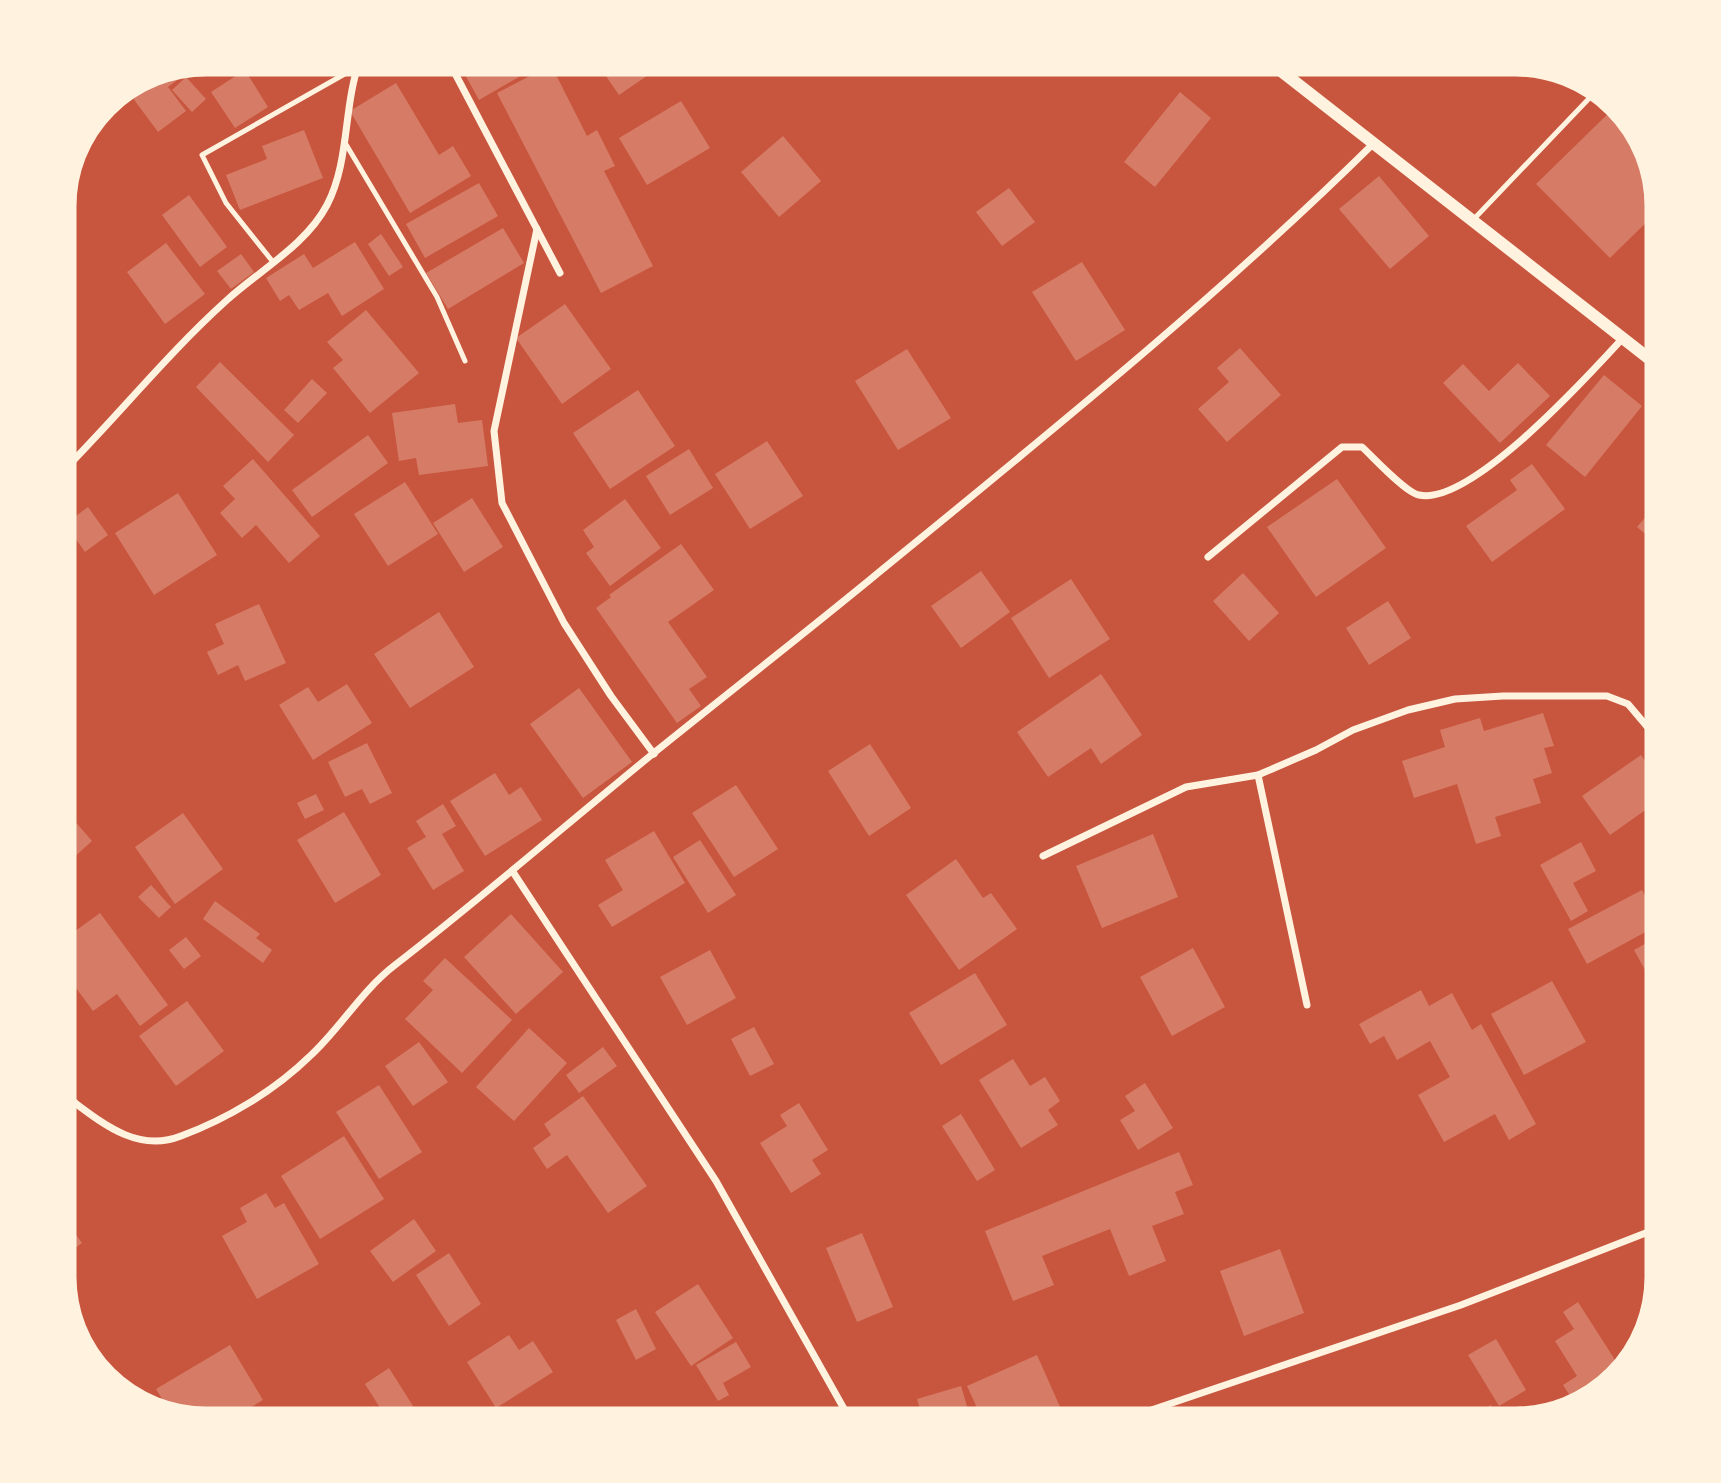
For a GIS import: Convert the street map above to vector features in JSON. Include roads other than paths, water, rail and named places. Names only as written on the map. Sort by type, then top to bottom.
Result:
[{"type":"street","points":[[72,461],[226,300],[307,233],[325,209],[336,186],[356,72]]},
{"type":"street","points":[[454,72],[560,273]]},
{"type":"street","points":[[1282,72],[1649,359]]},
{"type":"street","points":[[72,1100],[103,1124],[134,1139],[155,1143],[178,1138],[214,1122],[269,1090],[311,1056],[382,975],[513,873],[654,754],[1013,463],[1230,280],[1374,143]]},
{"type":"street","points":[[537,229],[494,430],[502,503],[564,623],[611,696],[654,754]]},
{"type":"street","points":[[1208,557],[1342,447],[1362,447],[1416,495],[1432,496],[1446,492],[1495,462],[1565,401],[1623,338]]},
{"type":"street","points":[[1042,856],[1186,788],[1258,775],[1316,750],[1353,730],[1408,710],[1455,699],[1607,695],[1628,704],[1649,729]]},
{"type":"street","points":[[1258,775],[1307,1004]]},
{"type":"street","points":[[513,873],[716,1181],[845,1411]]},
{"type":"street","points":[[1148,1411],[1461,1305],[1649,1232]]},
{"type":"lane","points":[[273,262],[226,203],[202,155],[343,72]]},
{"type":"lane","points":[[1473,220],[1592,96]]},
{"type":"lane","points":[[344,141],[437,297],[465,361]]}]
